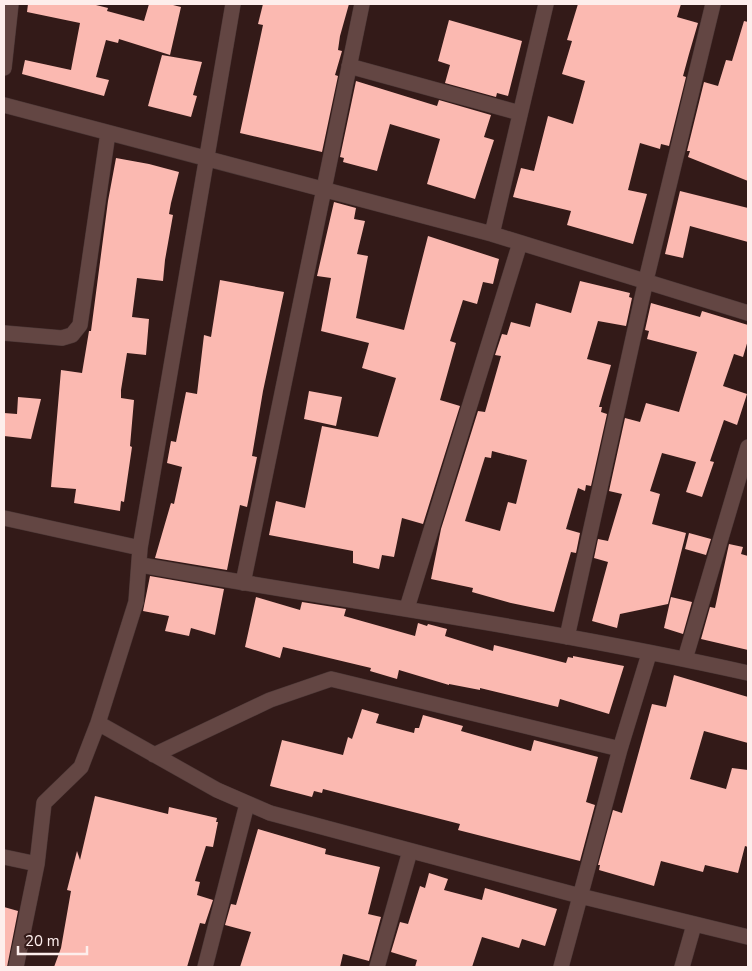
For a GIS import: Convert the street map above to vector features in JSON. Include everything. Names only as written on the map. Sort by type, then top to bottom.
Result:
[{"type":"street","points":[[4,68],[11,4]]},
{"type":"street","points":[[16,967],[37,864],[44,803],[81,768],[98,723],[136,602],[141,565],[140,548],[205,158],[233,4]]},
{"type":"street","points":[[243,583],[362,4]]},
{"type":"street","points":[[492,234],[546,4]]},
{"type":"street","points":[[567,637],[646,280],[713,4]]},
{"type":"street","points":[[349,66],[520,113]]},
{"type":"street","points":[[4,104],[492,234],[748,313]]},
{"type":"street","points":[[4,333],[62,338],[72,334],[80,325],[108,133]]},
{"type":"street","points":[[407,608],[520,243]]},
{"type":"street","points":[[685,659],[748,447]]},
{"type":"street","points":[[4,518],[140,548]]},
{"type":"street","points":[[141,565],[407,608],[649,654],[685,659],[748,673]]},
{"type":"street","points":[[561,967],[620,749],[649,654]]},
{"type":"street","points":[[154,756],[270,700],[331,679],[620,749]]},
{"type":"street","points":[[98,723],[154,756],[218,790],[270,813],[580,896],[748,937]]},
{"type":"street","points":[[205,967],[247,804]]},
{"type":"street","points":[[377,967],[410,851]]},
{"type":"street","points":[[4,857],[37,864]]},
{"type":"street","points":[[682,967],[694,925]]},
{"type":"building","points":[[28,4],[92,4],[108,8],[107,11],[144,21],[149,4],[169,4],[181,7],[170,55],[119,39],[118,43],[106,40],[96,77],[109,80],[104,96],[22,74],[25,60],[71,70],[80,23],[27,12]]},
{"type":"building","points":[[263,4],[349,4],[340,36],[338,50],[342,51],[335,75],[338,76],[322,152],[240,133],[263,25],[258,24]]},
{"type":"building","points":[[578,4],[681,4],[677,17],[698,23],[683,76],[686,77],[669,146],[661,144],[660,149],[640,143],[628,190],[647,194],[633,244],[567,225],[571,211],[513,197],[521,168],[534,171],[548,116],[573,124],[585,81],[562,74],[572,41],[567,40]]},
{"type":"building","points":[[449,20],[522,41],[508,96],[497,93],[496,97],[445,83],[450,65],[438,61]]},
{"type":"building","points":[[744,21],[748,22],[748,181],[688,157],[690,151],[687,151],[704,82],[718,86],[726,60],[732,61]]},
{"type":"building","points":[[162,55],[202,62],[193,95],[197,96],[191,117],[148,106]]},
{"type":"building","points":[[356,81],[437,106],[439,100],[491,115],[484,137],[494,140],[475,199],[427,184],[440,139],[390,124],[377,171],[343,162],[344,158],[340,157]]},
{"type":"building","points":[[116,158],[179,172],[169,214],[173,215],[163,281],[137,278],[132,317],[149,319],[146,355],[127,353],[121,390],[121,398],[134,400],[130,446],[132,447],[124,502],[121,501],[120,511],[74,503],[76,489],[51,487],[61,370],[82,373],[89,331],[91,331],[108,201]]},
{"type":"building","points":[[680,191],[748,208],[748,242],[690,226],[683,258],[665,254]]},
{"type":"building","points":[[334,202],[356,208],[354,219],[365,221],[357,254],[368,256],[356,318],[404,330],[428,236],[499,259],[493,284],[483,282],[477,304],[463,300],[450,341],[456,343],[440,400],[460,406],[423,524],[402,518],[394,557],[382,555],[379,569],[353,563],[353,551],[269,535],[276,501],[305,508],[322,426],[378,437],[396,378],[362,368],[369,343],[321,331],[331,278],[317,276]]},
{"type":"building","points":[[220,280],[284,292],[263,391],[252,456],[257,457],[247,507],[240,505],[227,570],[155,558],[171,503],[174,504],[182,467],[167,463],[171,441],[176,442],[186,392],[197,394],[204,335],[211,337]]},
{"type":"building","points":[[580,281],[630,293],[629,297],[632,298],[626,326],[598,321],[587,359],[611,365],[599,407],[602,407],[601,412],[607,414],[591,486],[586,485],[585,491],[578,488],[566,529],[580,533],[576,553],[571,552],[554,612],[511,603],[472,592],[473,588],[431,579],[441,529],[478,411],[485,412],[501,356],[495,355],[502,334],[507,335],[511,322],[530,327],[536,303],[571,313]],"holes":[[[492,451],[527,460],[516,504],[508,502],[500,531],[465,521],[485,457],[491,458]]]},
{"type":"building","points":[[651,303],[700,317],[702,311],[748,325],[748,340],[743,357],[734,354],[723,386],[747,394],[737,425],[724,420],[710,461],[714,462],[702,497],[686,492],[696,462],[662,453],[650,491],[660,494],[652,524],[686,533],[668,604],[620,614],[617,628],[592,621],[608,562],[594,558],[598,539],[608,541],[622,494],[609,491],[625,418],[640,422],[646,403],[679,412],[697,352],[647,339],[649,331],[645,330]]},
{"type":"building","points":[[309,391],[342,397],[336,426],[304,419]]},
{"type":"building","points":[[18,397],[41,399],[31,439],[4,436],[4,413],[17,414]]},
{"type":"building","points":[[689,533],[711,539],[706,555],[685,549]]},
{"type":"building","points":[[729,544],[743,547],[741,554],[748,556],[748,650],[701,639],[710,607],[715,608]]},
{"type":"building","points":[[150,576],[224,589],[215,635],[191,628],[189,636],[165,631],[169,616],[143,611]]},
{"type":"building","points":[[256,597],[300,610],[302,602],[346,609],[344,616],[415,636],[418,623],[427,626],[428,624],[447,629],[445,636],[493,651],[494,645],[566,663],[568,657],[573,658],[573,656],[624,666],[609,714],[560,699],[558,707],[480,688],[480,690],[449,685],[399,670],[397,679],[370,671],[371,668],[283,647],[280,658],[245,647]]},
{"type":"building","points":[[671,597],[692,602],[683,634],[664,628]]},
{"type":"building","points":[[674,675],[748,697],[748,743],[704,731],[690,779],[726,789],[732,768],[748,770],[748,847],[745,846],[738,873],[705,865],[703,872],[661,861],[654,886],[599,870],[600,865],[598,865],[613,810],[622,813],[652,704],[666,707]]},
{"type":"building","points":[[362,709],[379,714],[376,723],[414,733],[415,728],[419,728],[423,715],[463,726],[461,731],[531,751],[534,740],[598,757],[586,802],[595,805],[580,861],[458,830],[460,824],[323,789],[322,793],[314,791],[312,797],[270,786],[282,740],[343,755],[348,737],[352,739]]},
{"type":"building","points":[[95,796],[168,814],[169,807],[217,818],[216,822],[218,822],[213,847],[206,846],[195,881],[200,882],[197,895],[213,900],[205,924],[200,923],[187,967],[54,967],[61,948],[71,891],[67,890],[77,851],[80,860]]},
{"type":"building","points":[[258,829],[326,849],[325,854],[380,867],[368,914],[381,917],[369,961],[343,954],[340,967],[240,967],[251,932],[225,925],[231,904],[236,905]]},
{"type":"building","points":[[429,873],[448,879],[444,890],[482,900],[485,888],[557,909],[545,946],[522,939],[519,948],[482,937],[472,967],[415,967],[417,960],[391,952],[400,922],[408,924],[420,886],[425,888]]},
{"type":"building","points":[[4,907],[18,911],[7,967],[4,967]]}]
